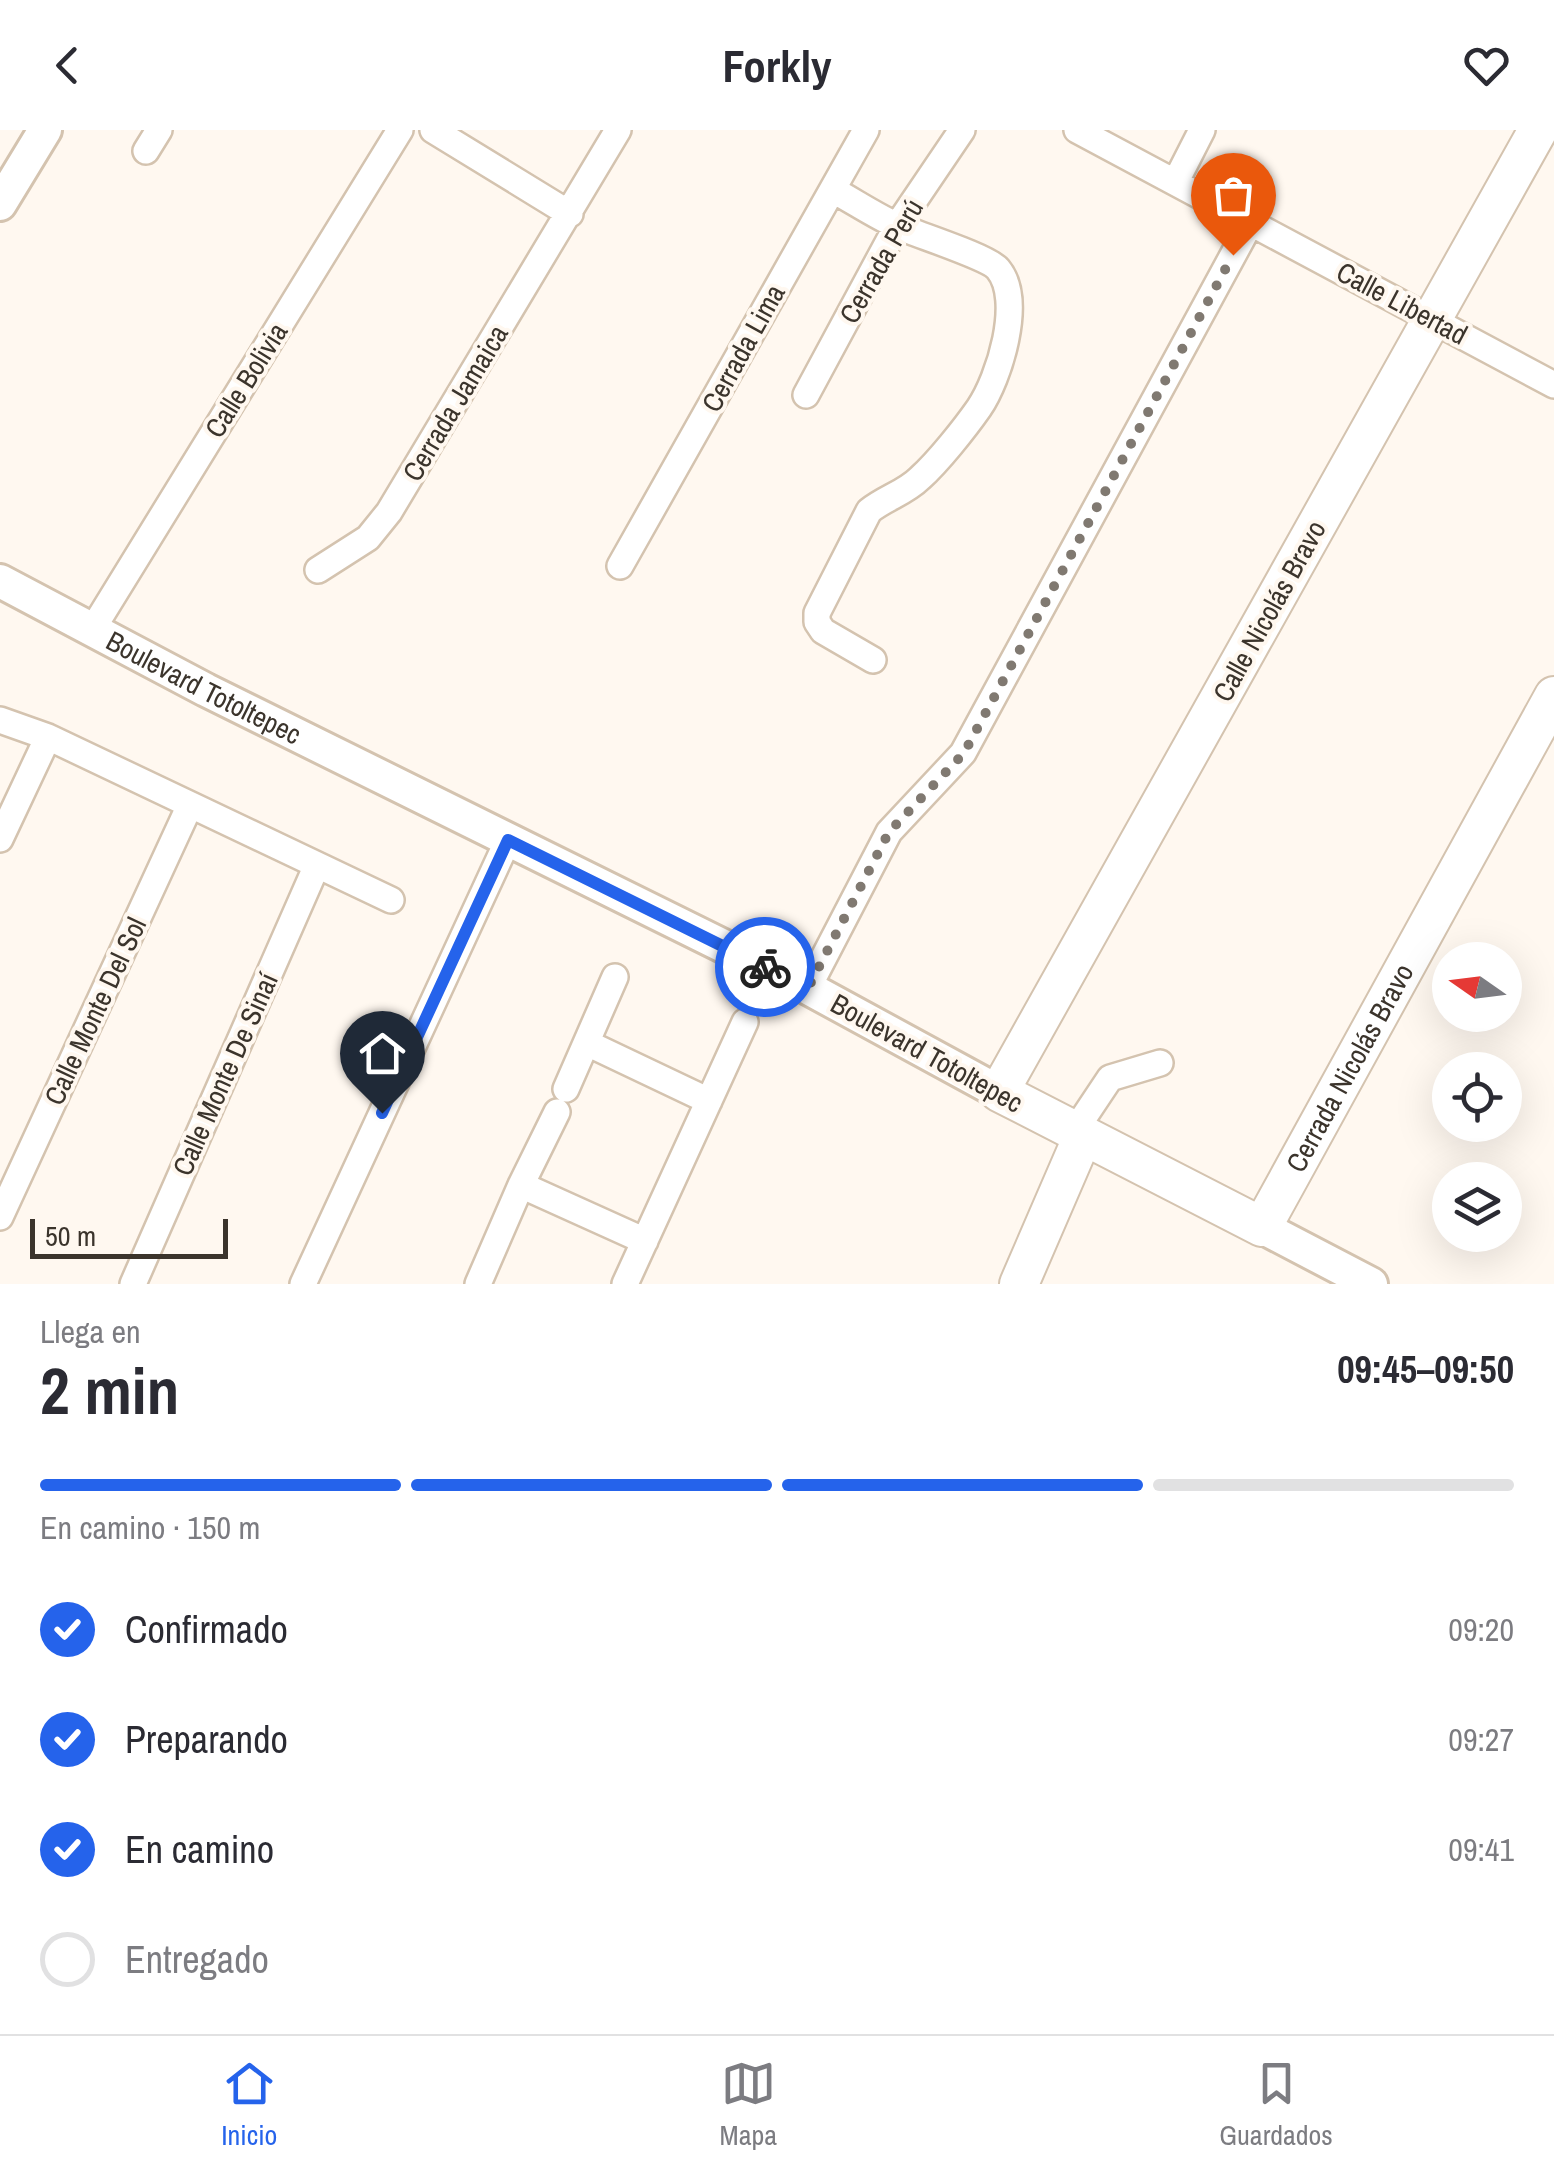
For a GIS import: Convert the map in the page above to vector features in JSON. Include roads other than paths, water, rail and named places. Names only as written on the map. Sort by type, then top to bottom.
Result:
[{"type":"main road","name":"Calle Nicolás Bravo","points":[[999,1092],[1538,130]]},
{"type":"main road","name":"Cerrada Nicolás Bravo","points":[[1262,1228],[1554,696]]},
{"type":"main road","name":"Boulevard Totoltepec","points":[[999,1092],[1262,1228]]},
{"type":"main road","points":[[1019,1284],[1078,1134]]},
{"type":"street","points":[[0,204],[45,130]]},
{"type":"street","name":"Calle Bolivia","points":[[92,630],[400,130]]},
{"type":"street","points":[[433,130],[570,214]]},
{"type":"street","name":"Cerrada Jamaica","points":[[318,570],[368,538],[389,512],[618,130]]},
{"type":"street","name":"Cerrada Lima","points":[[620,566],[866,130]]},
{"type":"street","name":"Cerrada Perú","points":[[806,395],[897,226],[962,130]]},
{"type":"street","name":"Calle Libertad","points":[[1077,130],[1554,385]]},
{"type":"street","points":[[1176,181],[1202,130]]},
{"type":"street","points":[[832,190],[897,226],[998,268],[1008,291],[1009,322],[1000,361],[981,405],[922,477],[869,511],[817,612],[817,622],[823,631],[872,660]]},
{"type":"street","points":[[808,988],[889,832],[964,753],[1251,222]]},
{"type":"street","name":"Boulevard Totoltepec","points":[[0,581],[206,690],[808,988],[999,1092]]},
{"type":"street","points":[[0,720],[48,737],[391,900]]},
{"type":"street","points":[[0,840],[48,737]]},
{"type":"street","name":"Calle Monte Del Sol","points":[[0,1217],[190,804]]},
{"type":"street","points":[[303,1284],[508,840]]},
{"type":"street","name":"Calle Monte De Sinaí","points":[[134,1284],[317,865]]},
{"type":"street","points":[[478,1284],[615,976]]},
{"type":"street","points":[[624,1284],[745,1022]]},
{"type":"street","points":[[586,1042],[709,1101]]},
{"type":"street","points":[[1078,1134],[1110,1078],[1160,1064]]},
{"type":"street","points":[[521,1185],[644,1240]]},
{"type":"street","name":"Boulevard Totoltepec","points":[[1262,1228],[1371,1284]]}]
